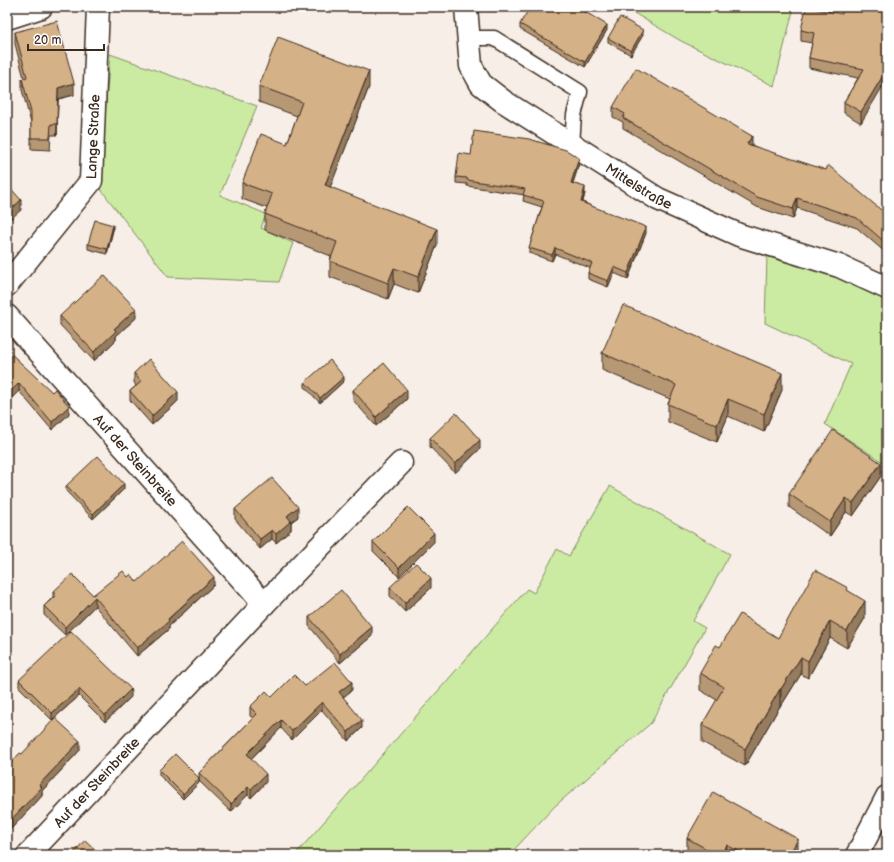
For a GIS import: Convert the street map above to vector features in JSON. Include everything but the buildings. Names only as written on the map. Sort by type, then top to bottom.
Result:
[{"type":"street","points":[[7,18],[41,7]]},
{"type":"street","name":"Lange Straße","points":[[7,285],[92,181],[98,7]]},
{"type":"street","name":"Mittelstraße","points":[[466,7],[471,66],[480,84],[503,101],[658,199],[739,235],[839,266],[887,288]]},
{"type":"street","name":"Auf der Steinbreite","points":[[7,316],[264,604]]},
{"type":"street","name":"Auf der Steinbreite","points":[[28,855],[264,604],[400,463]]},
{"type":"street","points":[[857,855],[887,797]]},
{"type":"lane","points":[[469,38],[494,38],[580,92],[574,115],[572,145]]},
{"type":"green space","points":[[624,7],[794,7],[774,86],[681,41]]},
{"type":"green space","points":[[110,54],[257,106],[220,195],[266,214],[261,228],[293,243],[279,282],[168,277],[99,187]]},
{"type":"green space","points":[[767,256],[833,274],[887,298],[887,465],[825,424],[851,364],[765,323]]},
{"type":"green space","points":[[610,486],[730,554],[693,621],[705,628],[651,723],[555,806],[509,855],[295,855],[527,589],[534,593],[557,549],[569,556]]}]
